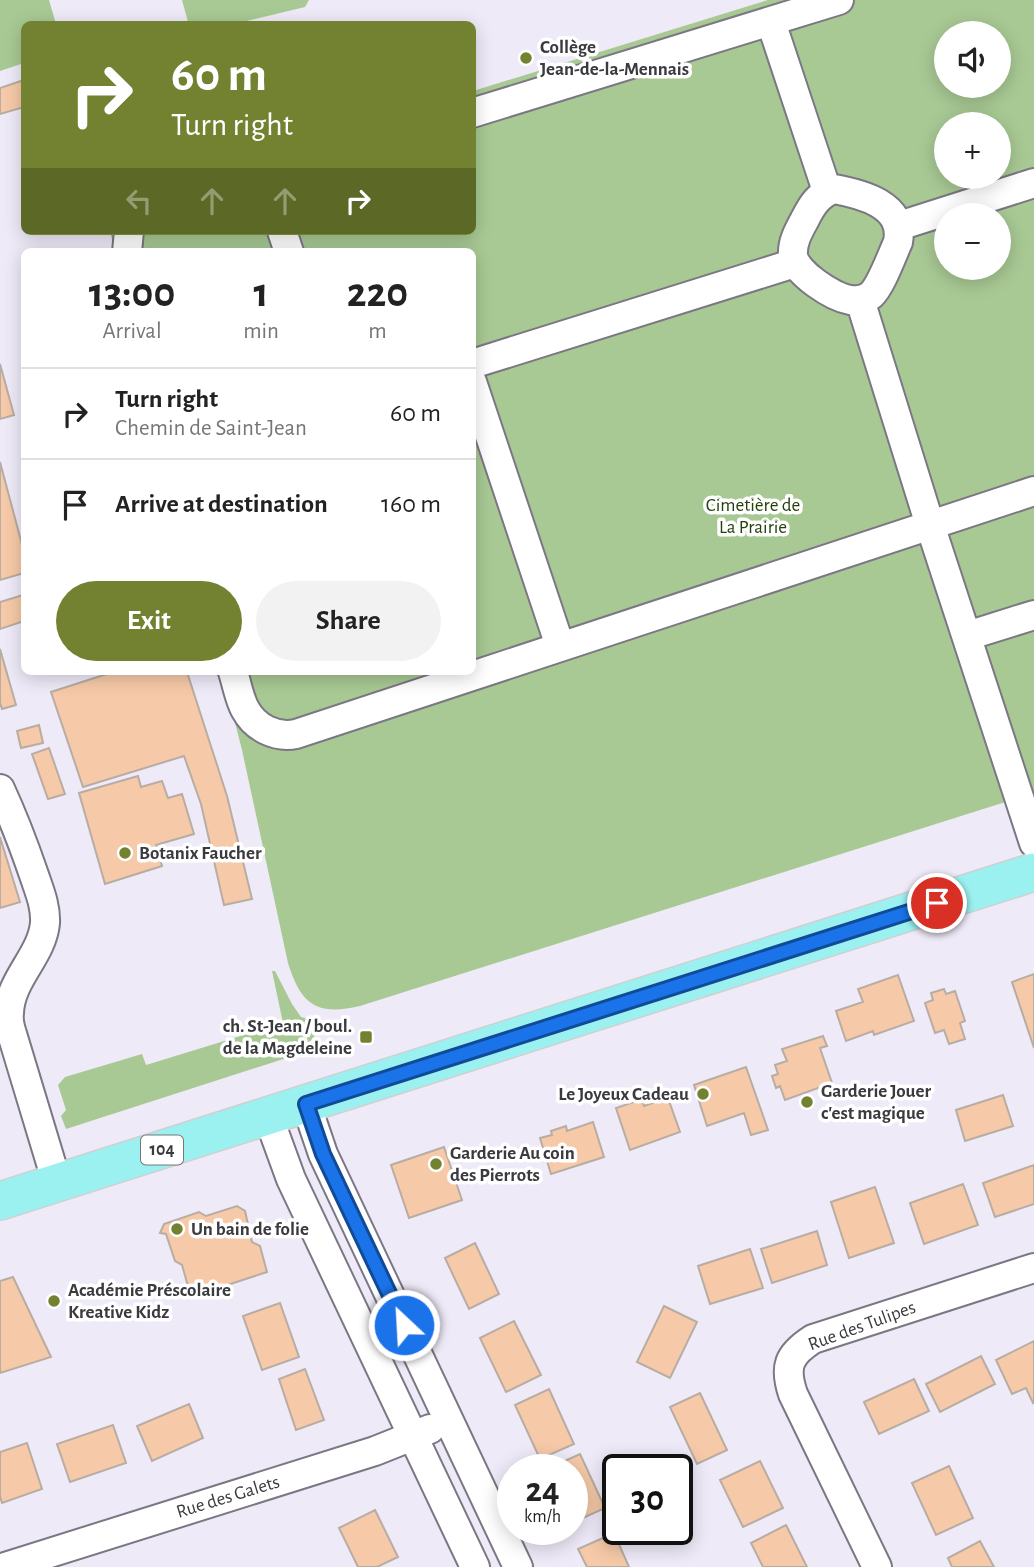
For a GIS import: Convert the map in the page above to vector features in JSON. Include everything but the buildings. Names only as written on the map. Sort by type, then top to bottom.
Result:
[{"type":"main road","name":"104","points":[[0,1201],[1034,872]]},
{"type":"street","points":[[476,112],[839,0]]},
{"type":"street","points":[[771,22],[827,191]]},
{"type":"street","points":[[899,226],[1034,183]]},
{"type":"street","points":[[834,189],[869,198],[888,209],[899,226],[898,242],[876,290],[860,300],[841,298],[810,279],[795,263],[793,255],[796,238],[811,207],[827,191],[834,189]]},
{"type":"street","points":[[476,363],[795,263]]},
{"type":"street","points":[[860,300],[1034,843]]},
{"type":"street","points":[[476,394],[560,646]]},
{"type":"street","points":[[476,674],[1034,491]]},
{"type":"street","points":[[967,636],[1034,615]]},
{"type":"street","points":[[234,675],[246,712],[265,730],[278,736],[288,736],[472,675]]},
{"type":"street","points":[[0,789],[19,830],[44,907],[45,922],[37,949],[7,988],[12,1034],[57,1183]]},
{"type":"street","points":[[306,1104],[323,1154],[518,1567]]},
{"type":"street","points":[[268,1116],[291,1179],[475,1567]]},
{"type":"street","name":"Rue des Tulipes","points":[[877,1567],[793,1394],[788,1368],[792,1357],[813,1339],[1034,1268]]},
{"type":"street","name":"Rue des Galets","points":[[5,1567],[375,1451],[448,1420]]},
{"type":"green space","points":[[0,0],[49,0],[55,21],[21,21],[21,64],[0,71]]},
{"type":"green space","points":[[182,0],[309,0],[305,7],[247,21],[188,21]]},
{"type":"green space","name":"Cimetière de La Prairie","points":[[768,0],[1034,0],[1034,793],[360,1006],[345,1009],[322,1008],[305,998],[288,963],[242,750],[223,675],[476,675],[476,248],[114,248],[111,235],[476,235],[476,90]]},
{"type":"green space","points":[[272,971],[275,971],[301,1017],[325,1024],[299,1054],[66,1129],[61,1116],[66,1110],[58,1085],[65,1077],[142,1054],[146,1065],[283,1023]]},
{"type":"place","name":"Collège Jean-de-la-Mennais","points":[[526,58]]},
{"type":"place","name":"Botanix Faucher","points":[[125,853]]},
{"type":"place","name":"ch. St-Jean / boul. de la Magdeleine","points":[[366,1037]]},
{"type":"place","name":"Le Joyeux Cadeau","points":[[703,1094]]},
{"type":"place","name":"Garderie Jouer c'est magique","points":[[807,1102]]},
{"type":"place","name":"Garderie Au coin des Pierrots","points":[[436,1164]]},
{"type":"place","name":"Un bain de folie","points":[[177,1229]]},
{"type":"place","name":"Académie Préscolaire Kreative Kidz","points":[[54,1301]]},
{"type":"route","points":[[404,1325],[323,1154],[306,1104],[937,903]]}]
